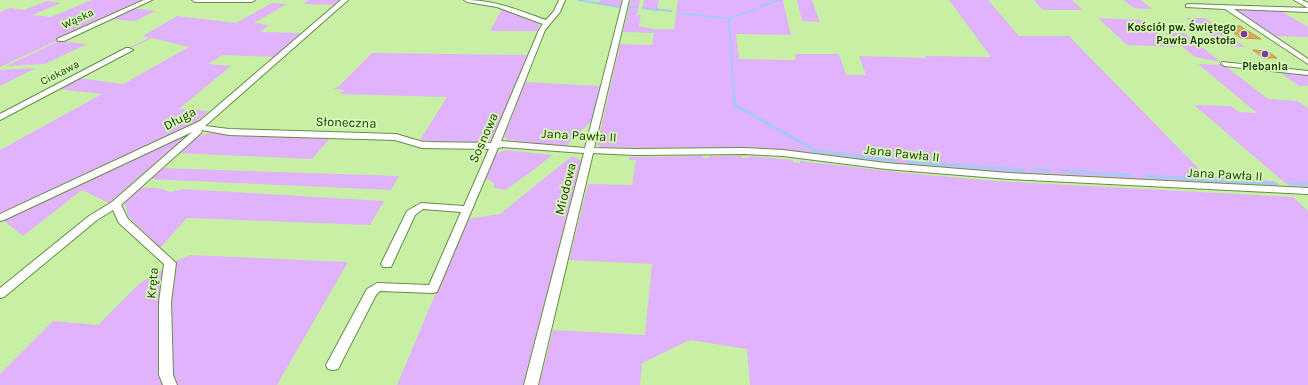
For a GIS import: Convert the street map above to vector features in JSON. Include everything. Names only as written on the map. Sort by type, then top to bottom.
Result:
[{"type":"street","name":"Wąska","points":[[61,39],[149,0]]},
{"type":"street","points":[[196,0],[251,0]]},
{"type":"street","name":"Długa","points":[[0,218],[200,127],[345,0]]},
{"type":"street","points":[[467,0],[498,5],[547,23]]},
{"type":"street","name":"Sosnowa","points":[[333,365],[371,292],[377,287],[433,289],[522,82],[542,30],[557,12],[562,0]]},
{"type":"street","name":"Miodowa","points":[[531,385],[590,151],[626,0]]},
{"type":"street","points":[[1297,0],[1308,6]]},
{"type":"street","points":[[1188,6],[1308,10]]},
{"type":"street","points":[[1226,7],[1308,62]]},
{"type":"street","name":"Ciekawa","points":[[0,117],[129,50]]},
{"type":"street","points":[[1225,64],[1308,73]]},
{"type":"street","points":[[0,294],[93,218],[116,204],[200,127]]},
{"type":"street","name":"Słoneczna","points":[[200,127],[229,132],[396,137],[422,145],[495,146]]},
{"type":"street","name":"Jana Pawła II","points":[[495,146],[509,144],[590,151],[744,151],[783,153],[886,166],[1009,176],[1308,191]]},
{"type":"street","name":"Kręta","points":[[116,204],[123,221],[170,263],[169,278],[164,302],[166,375],[170,385]]},
{"type":"street","points":[[387,264],[411,213],[421,206],[467,209]]},
{"type":"shaded area","points":[[92,0],[145,0],[0,67],[0,12],[10,8],[24,10],[47,1],[61,3],[32,15],[51,17]]},
{"type":"shaded area","points":[[309,0],[342,0],[336,5],[303,4]]},
{"type":"shaded area","points":[[573,0],[599,3],[600,0],[622,0],[620,8]]},
{"type":"shaded area","points":[[631,0],[640,0],[637,15],[641,15],[639,26],[654,29],[674,29],[678,0],[784,0],[791,35],[736,34],[739,59],[796,60],[795,54],[839,54],[846,75],[866,75],[859,56],[925,58],[925,56],[991,57],[949,0],[988,0],[1019,36],[1069,36],[1205,175],[1274,181],[1282,188],[991,173],[783,151],[601,147],[597,145],[620,44],[652,45],[654,33],[623,32]]},
{"type":"shaded area","points":[[644,0],[659,0],[657,11],[642,9]]},
{"type":"shaded area","points":[[797,0],[812,0],[820,22],[802,21]]},
{"type":"shaded area","points":[[1034,0],[1072,0],[1083,10],[1043,10]]},
{"type":"shaded area","points":[[1123,0],[1141,0],[1152,9],[1134,8]]},
{"type":"shaded area","points":[[272,3],[287,4],[254,23],[269,25],[260,32],[303,33],[274,57],[223,55],[208,64],[231,66],[179,109],[209,111],[195,124],[0,215],[0,150],[102,94],[58,89],[78,78],[123,84],[189,47],[152,38],[130,47],[149,38],[143,36],[177,16],[236,23]]},
{"type":"shaded area","points":[[132,8],[156,11],[135,21],[109,19]]},
{"type":"shaded area","points":[[502,9],[540,24],[537,31],[490,31]]},
{"type":"shaded area","points":[[1234,10],[1281,11],[1308,27],[1308,37],[1274,36]]},
{"type":"shaded area","points":[[1098,18],[1142,20],[1176,47],[1127,45]]},
{"type":"shaded area","points":[[1185,18],[1205,18],[1245,47],[1225,46]]},
{"type":"shaded area","points":[[1165,33],[1184,33],[1221,62],[1195,57]]},
{"type":"shaded area","points":[[59,41],[87,44],[45,64],[6,66]]},
{"type":"shaded area","points":[[372,53],[528,55],[491,143],[432,142],[420,140],[447,97],[340,94],[344,90],[333,89],[338,87]]},
{"type":"shaded area","points":[[1198,64],[1224,65],[1268,99],[1297,101],[1308,108],[1308,187],[1291,186],[1285,183],[1194,105],[1231,106],[1239,112],[1257,113]]},
{"type":"shaded area","points":[[36,68],[0,86],[0,70]]},
{"type":"shaded area","points":[[1278,71],[1308,74],[1308,86],[1299,86]]},
{"type":"shaded area","points":[[525,82],[601,86],[592,121],[571,140],[566,147],[514,143],[515,140],[507,140],[504,137]]},
{"type":"shaded area","points":[[191,133],[109,203],[82,190],[23,236],[3,220]]},
{"type":"shaded area","points":[[208,133],[331,137],[312,159],[177,153],[195,138]]},
{"type":"shaded area","points":[[506,150],[552,155],[505,190],[494,188],[494,183],[486,178],[495,154]]},
{"type":"shaded area","points":[[572,156],[582,161],[523,385],[397,385],[467,219],[500,214]]},
{"type":"shaded area","points":[[703,156],[703,158],[709,158],[709,156],[742,156],[742,158],[748,158],[749,156],[793,160],[793,162],[800,163],[800,161],[996,181],[1293,197],[1308,211],[1308,385],[750,385],[747,349],[690,340],[642,363],[640,385],[539,385],[553,330],[645,335],[652,264],[569,260],[588,184],[632,185],[636,160],[629,160],[629,157]]},
{"type":"shaded area","points":[[160,168],[399,176],[391,190],[148,179]]},
{"type":"shaded area","points":[[139,187],[163,189],[170,192],[182,189],[384,201],[370,225],[187,218],[160,248],[128,216],[124,201]]},
{"type":"shaded area","points":[[191,255],[348,262],[277,385],[0,385],[0,374],[53,321],[98,325],[138,285],[156,272],[177,268],[175,261]]},
{"type":"building","name":"Kościół pw. Świętego Pawła Apostoła","points":[[1225,26],[1240,26],[1261,39],[1241,38]]},
{"type":"building","name":"Plebania","points":[[1253,50],[1267,51],[1277,58],[1264,58]]},
{"type":"waterway","points":[[579,0],[620,7]]},
{"type":"waterway","points":[[760,7],[780,0]]},
{"type":"waterway","points":[[630,7],[636,7]]},
{"type":"waterway","points":[[643,8],[671,11]]},
{"type":"waterway","points":[[729,19],[755,9]]},
{"type":"waterway","points":[[680,13],[729,19]]},
{"type":"waterway","points":[[729,19],[734,98]]},
{"type":"waterway","points":[[734,97],[735,105],[816,151],[895,161]]},
{"type":"waterway","points":[[909,162],[1024,170]]},
{"type":"waterway","points":[[1033,170],[1050,171]]},
{"type":"waterway","points":[[1062,171],[1129,175]]},
{"type":"waterway","points":[[1146,176],[1277,184]]},
{"type":"waterway","points":[[1289,184],[1308,183]]},
{"type":"place","name":"Kościół pw. Świętego Pawła Apostoła","points":[[1244,34]]},
{"type":"place","name":"Plebania","points":[[1265,54]]}]
